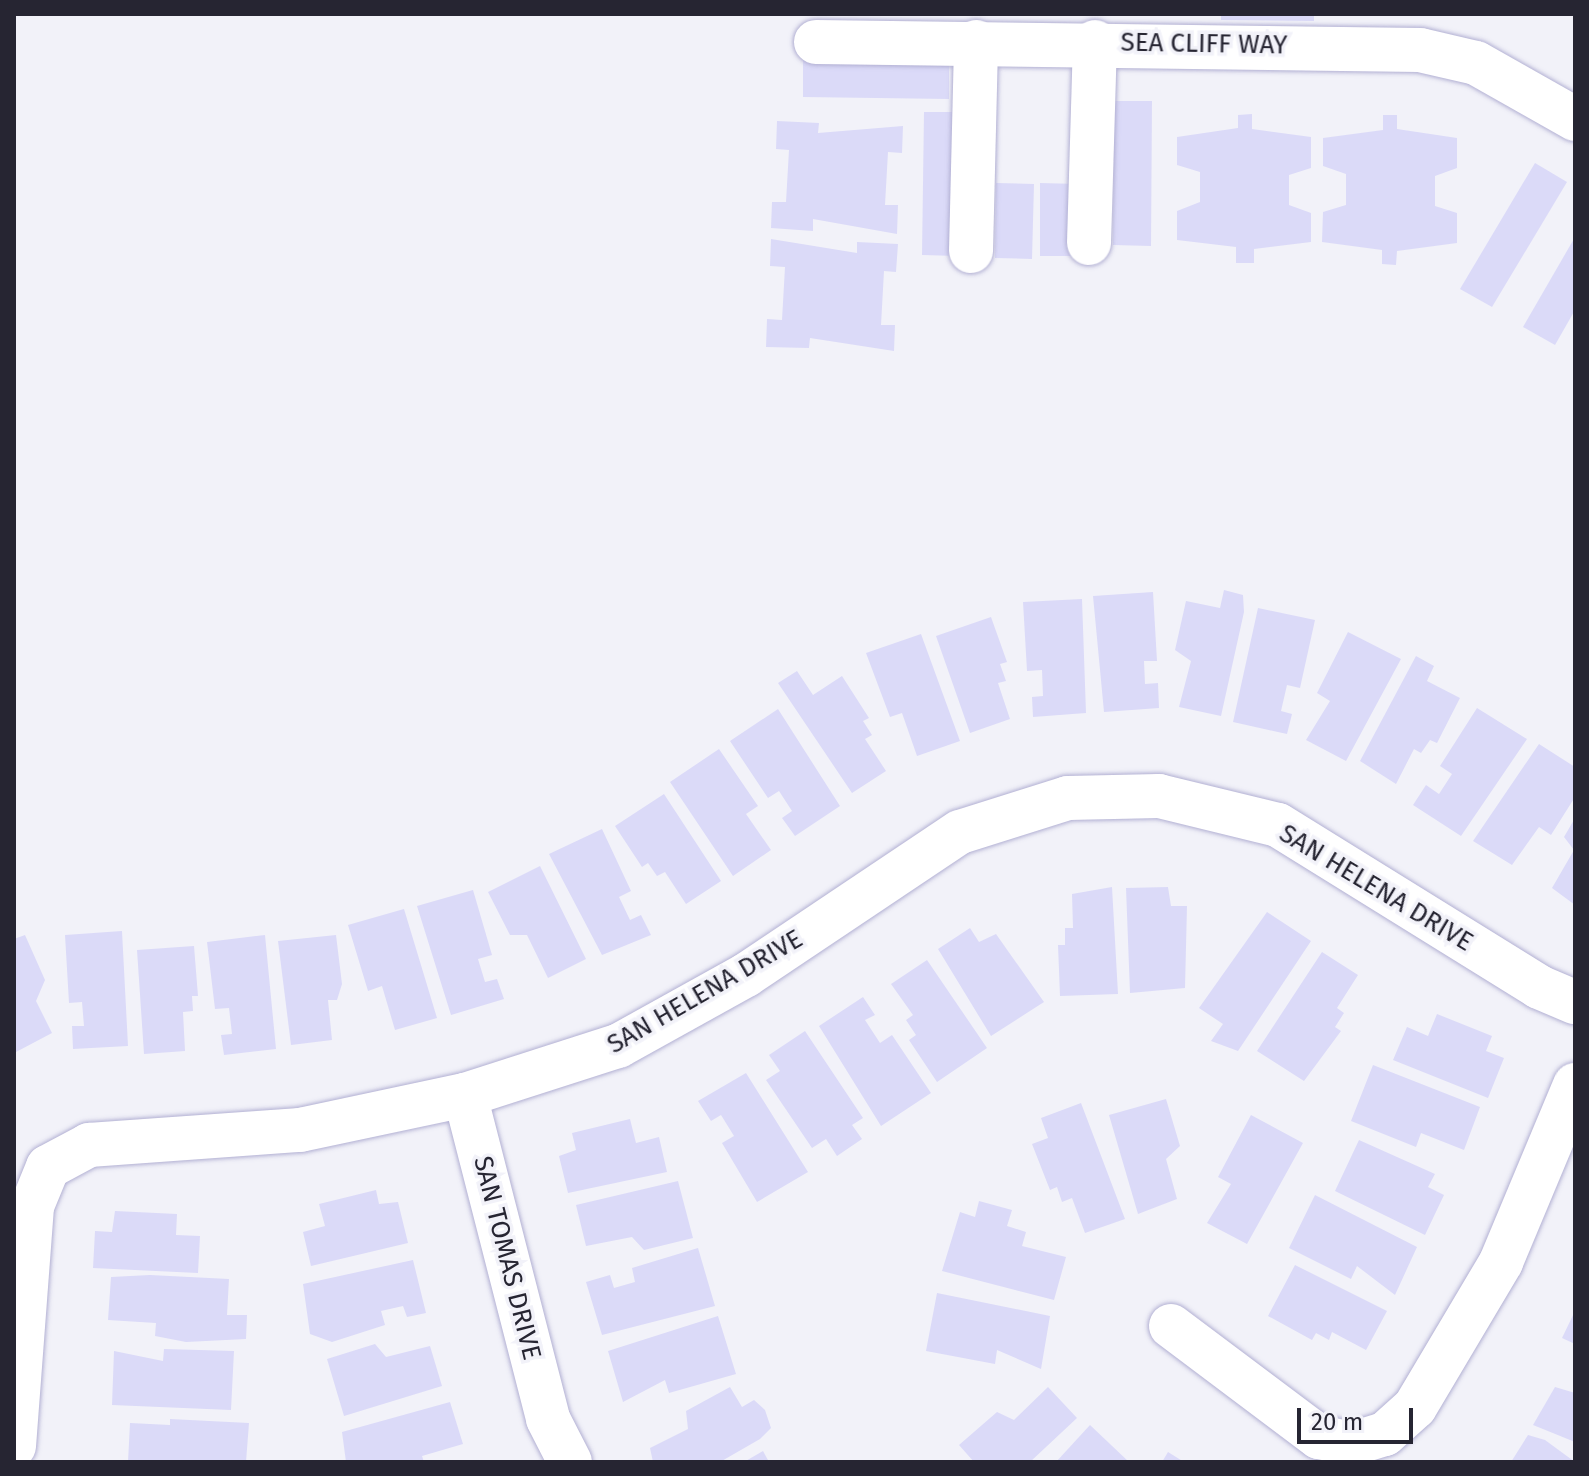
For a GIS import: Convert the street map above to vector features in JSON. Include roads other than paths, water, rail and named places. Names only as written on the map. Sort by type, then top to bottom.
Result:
[{"type":"street","name":"SEA CLIFF WAY","points":[[816,42],[1095,42],[1153,28],[1366,31],[1476,63],[1575,119]]},
{"type":"street","points":[[971,251],[976,42]]},
{"type":"street","points":[[1089,243],[1095,42]]},
{"type":"street","name":"SAN HELENA DRIVE","points":[[14,1446],[32,1206],[48,1167],[89,1145],[300,1130],[465,1095],[618,1046],[746,975],[960,832],[1068,798],[1159,796],[1278,825],[1539,987],[1575,1002]]},
{"type":"street","points":[[1171,1326],[1319,1437],[1352,1444],[1385,1434],[1415,1407],[1501,1262],[1575,1085]]},
{"type":"street","name":"SAN TOMAS DRIVE","points":[[465,1095],[549,1421],[570,1462]]}]
